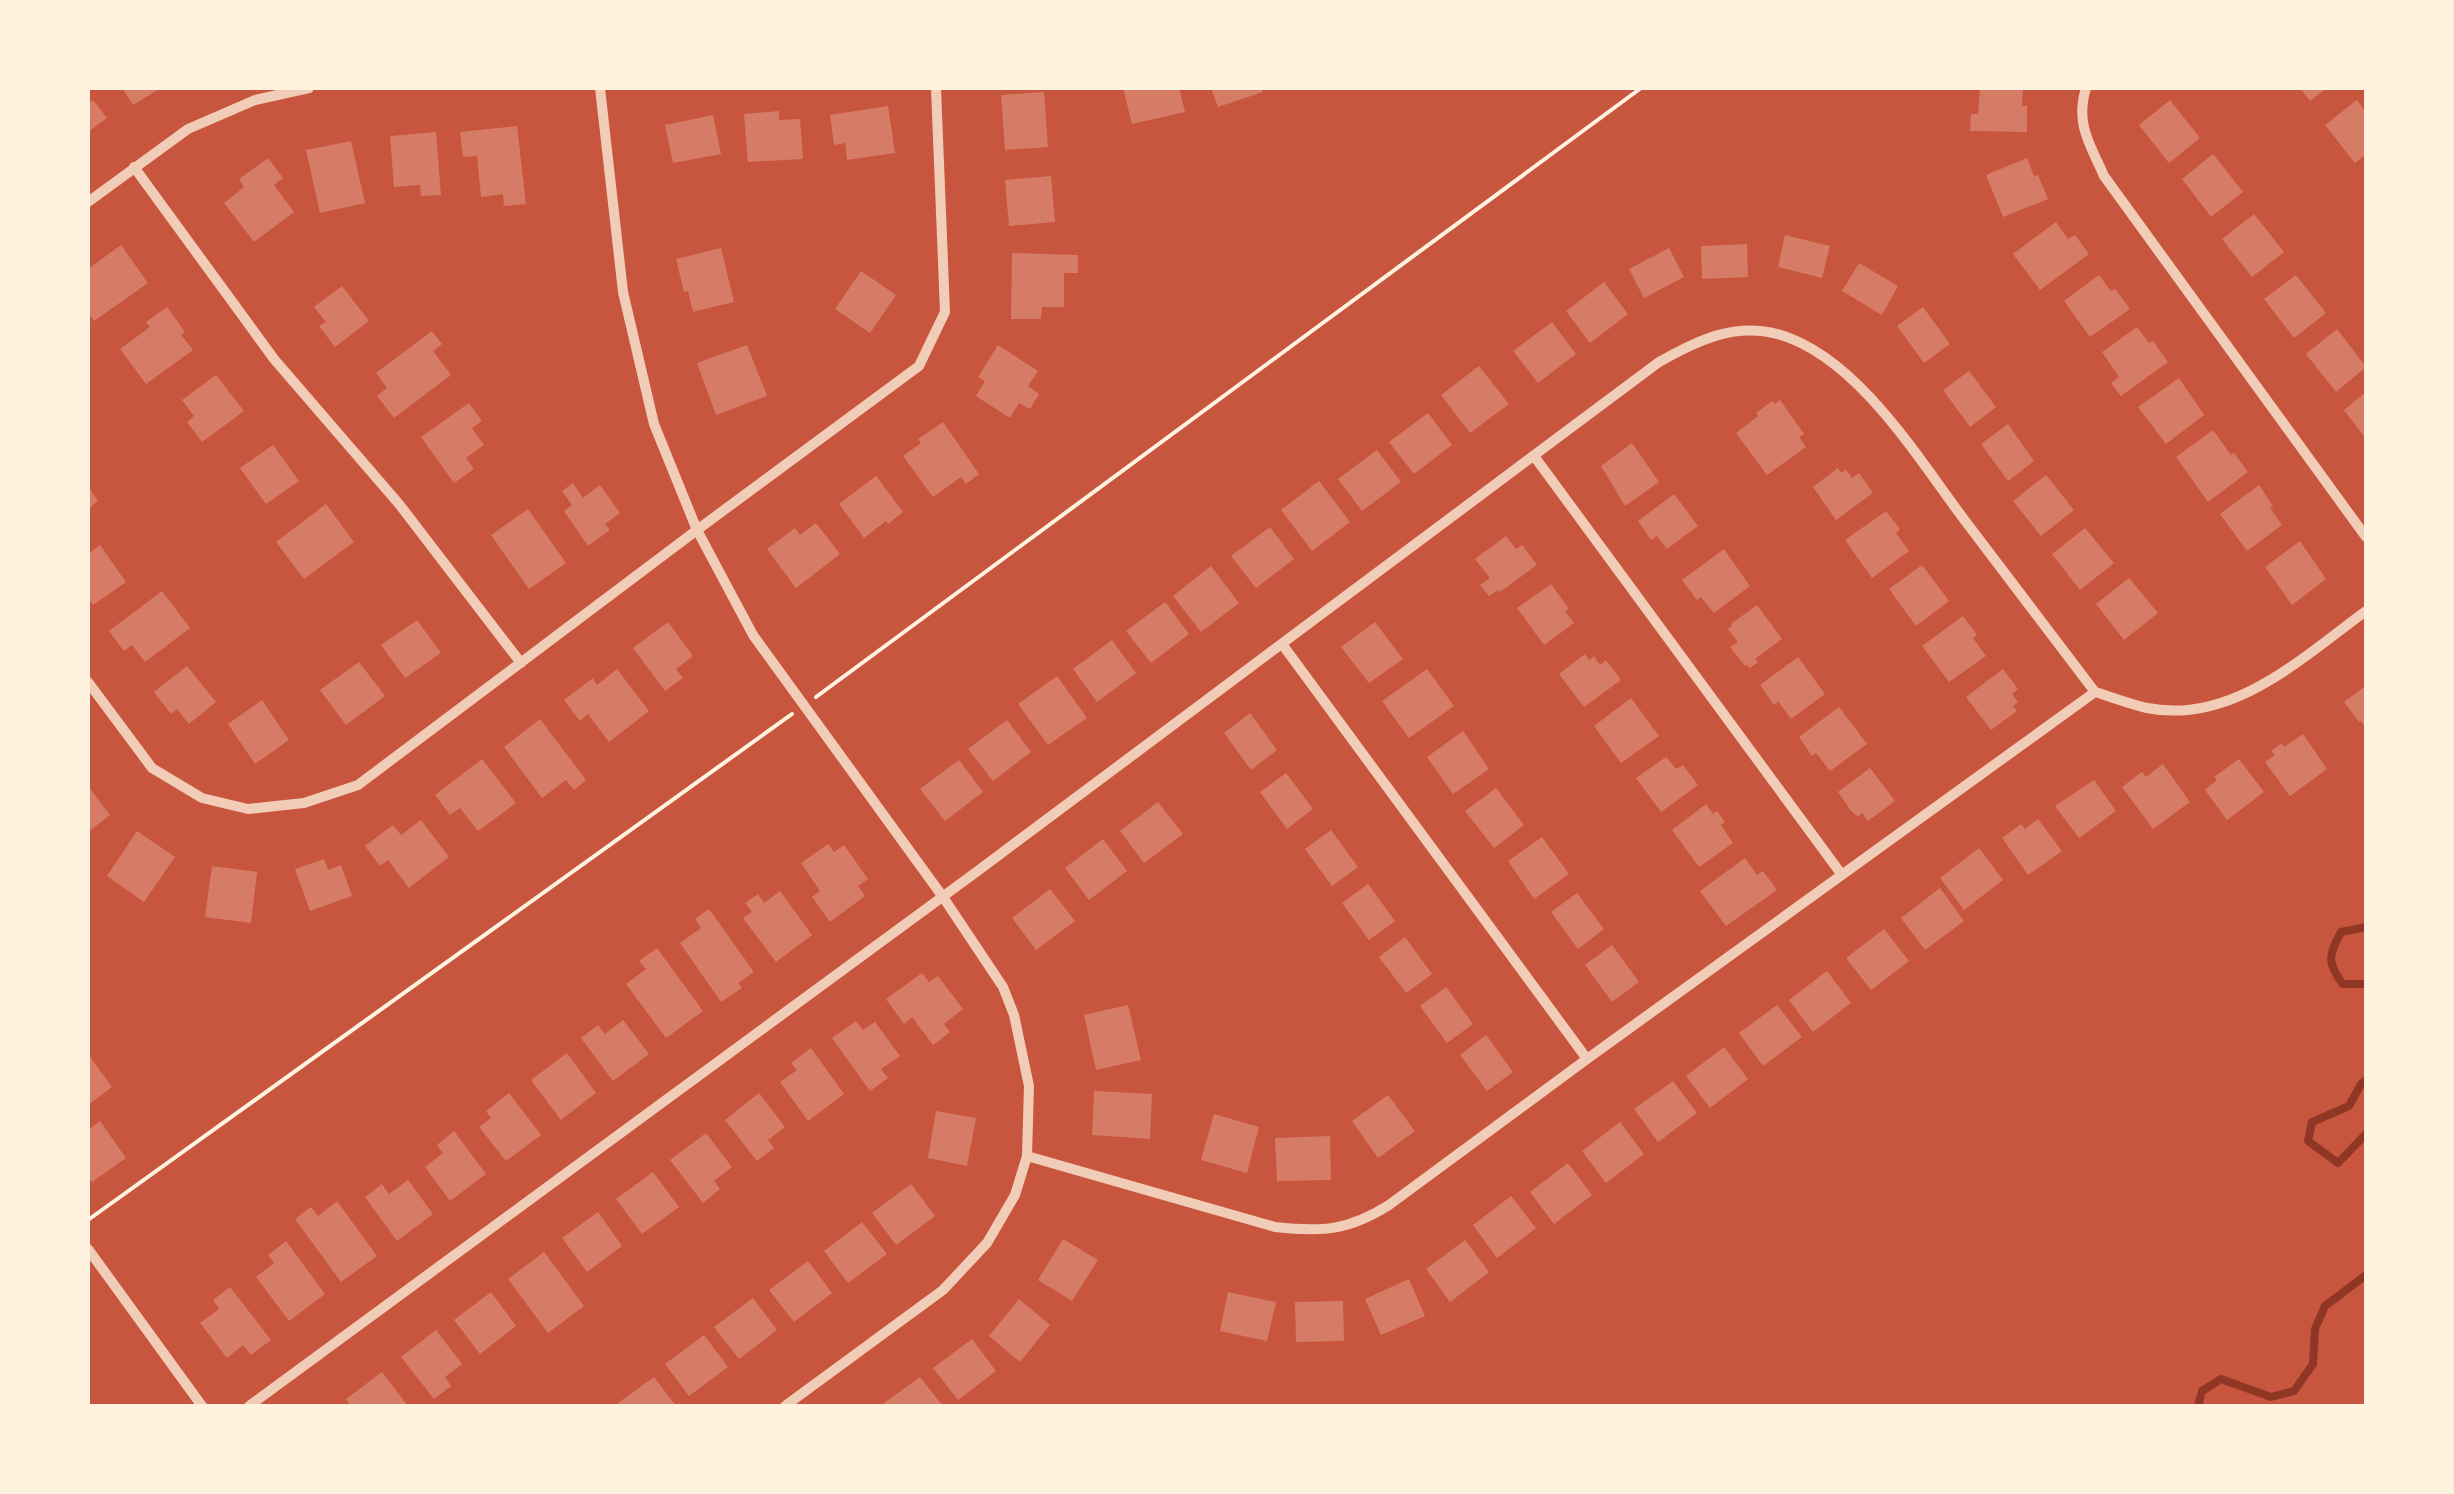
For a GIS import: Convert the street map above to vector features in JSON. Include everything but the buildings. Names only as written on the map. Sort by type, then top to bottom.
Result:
[{"type":"street","points":[[88,202],[188,129],[255,100],[309,88]]},
{"type":"street","points":[[600,88],[623,292],[654,424],[697,530],[753,635],[1003,986],[1014,1015],[1029,1086],[1026,1156],[1014,1195],[987,1242],[943,1290],[785,1406]]},
{"type":"street","points":[[88,682],[152,768],[202,798],[248,809],[304,804],[358,786],[919,366],[945,312],[936,88]]},
{"type":"street","points":[[2085,92],[2082,128],[2104,176],[2366,537]]},
{"type":"street","points":[[134,167],[274,359],[399,504],[521,663]]},
{"type":"street","points":[[249,1406],[943,897],[1659,362],[1702,339],[1737,330],[1780,335],[1821,354],[1873,399],[2095,692],[2149,708],[2200,710],[2243,697],[2366,611]]},
{"type":"street","points":[[1534,456],[1842,875]]},
{"type":"street","points":[[1282,644],[1587,1058]]},
{"type":"street","points":[[1026,1156],[1274,1227],[1337,1228],[1366,1219],[2095,692]]},
{"type":"street","points":[[88,1249],[202,1406]]},
{"type":"path","points":[[88,1220],[804,706],[1641,88]]},
{"type":"waterway","points":[[2366,927],[2341,932],[2331,958],[2343,984],[2366,984]]},
{"type":"waterway","points":[[2366,1080],[2349,1106],[2312,1122],[2308,1141],[2338,1163],[2366,1134]]},
{"type":"waterway","points":[[2198,1406],[2202,1391],[2221,1379],[2271,1397],[2294,1391],[2313,1364],[2315,1329],[2325,1306],[2366,1275]]}]
